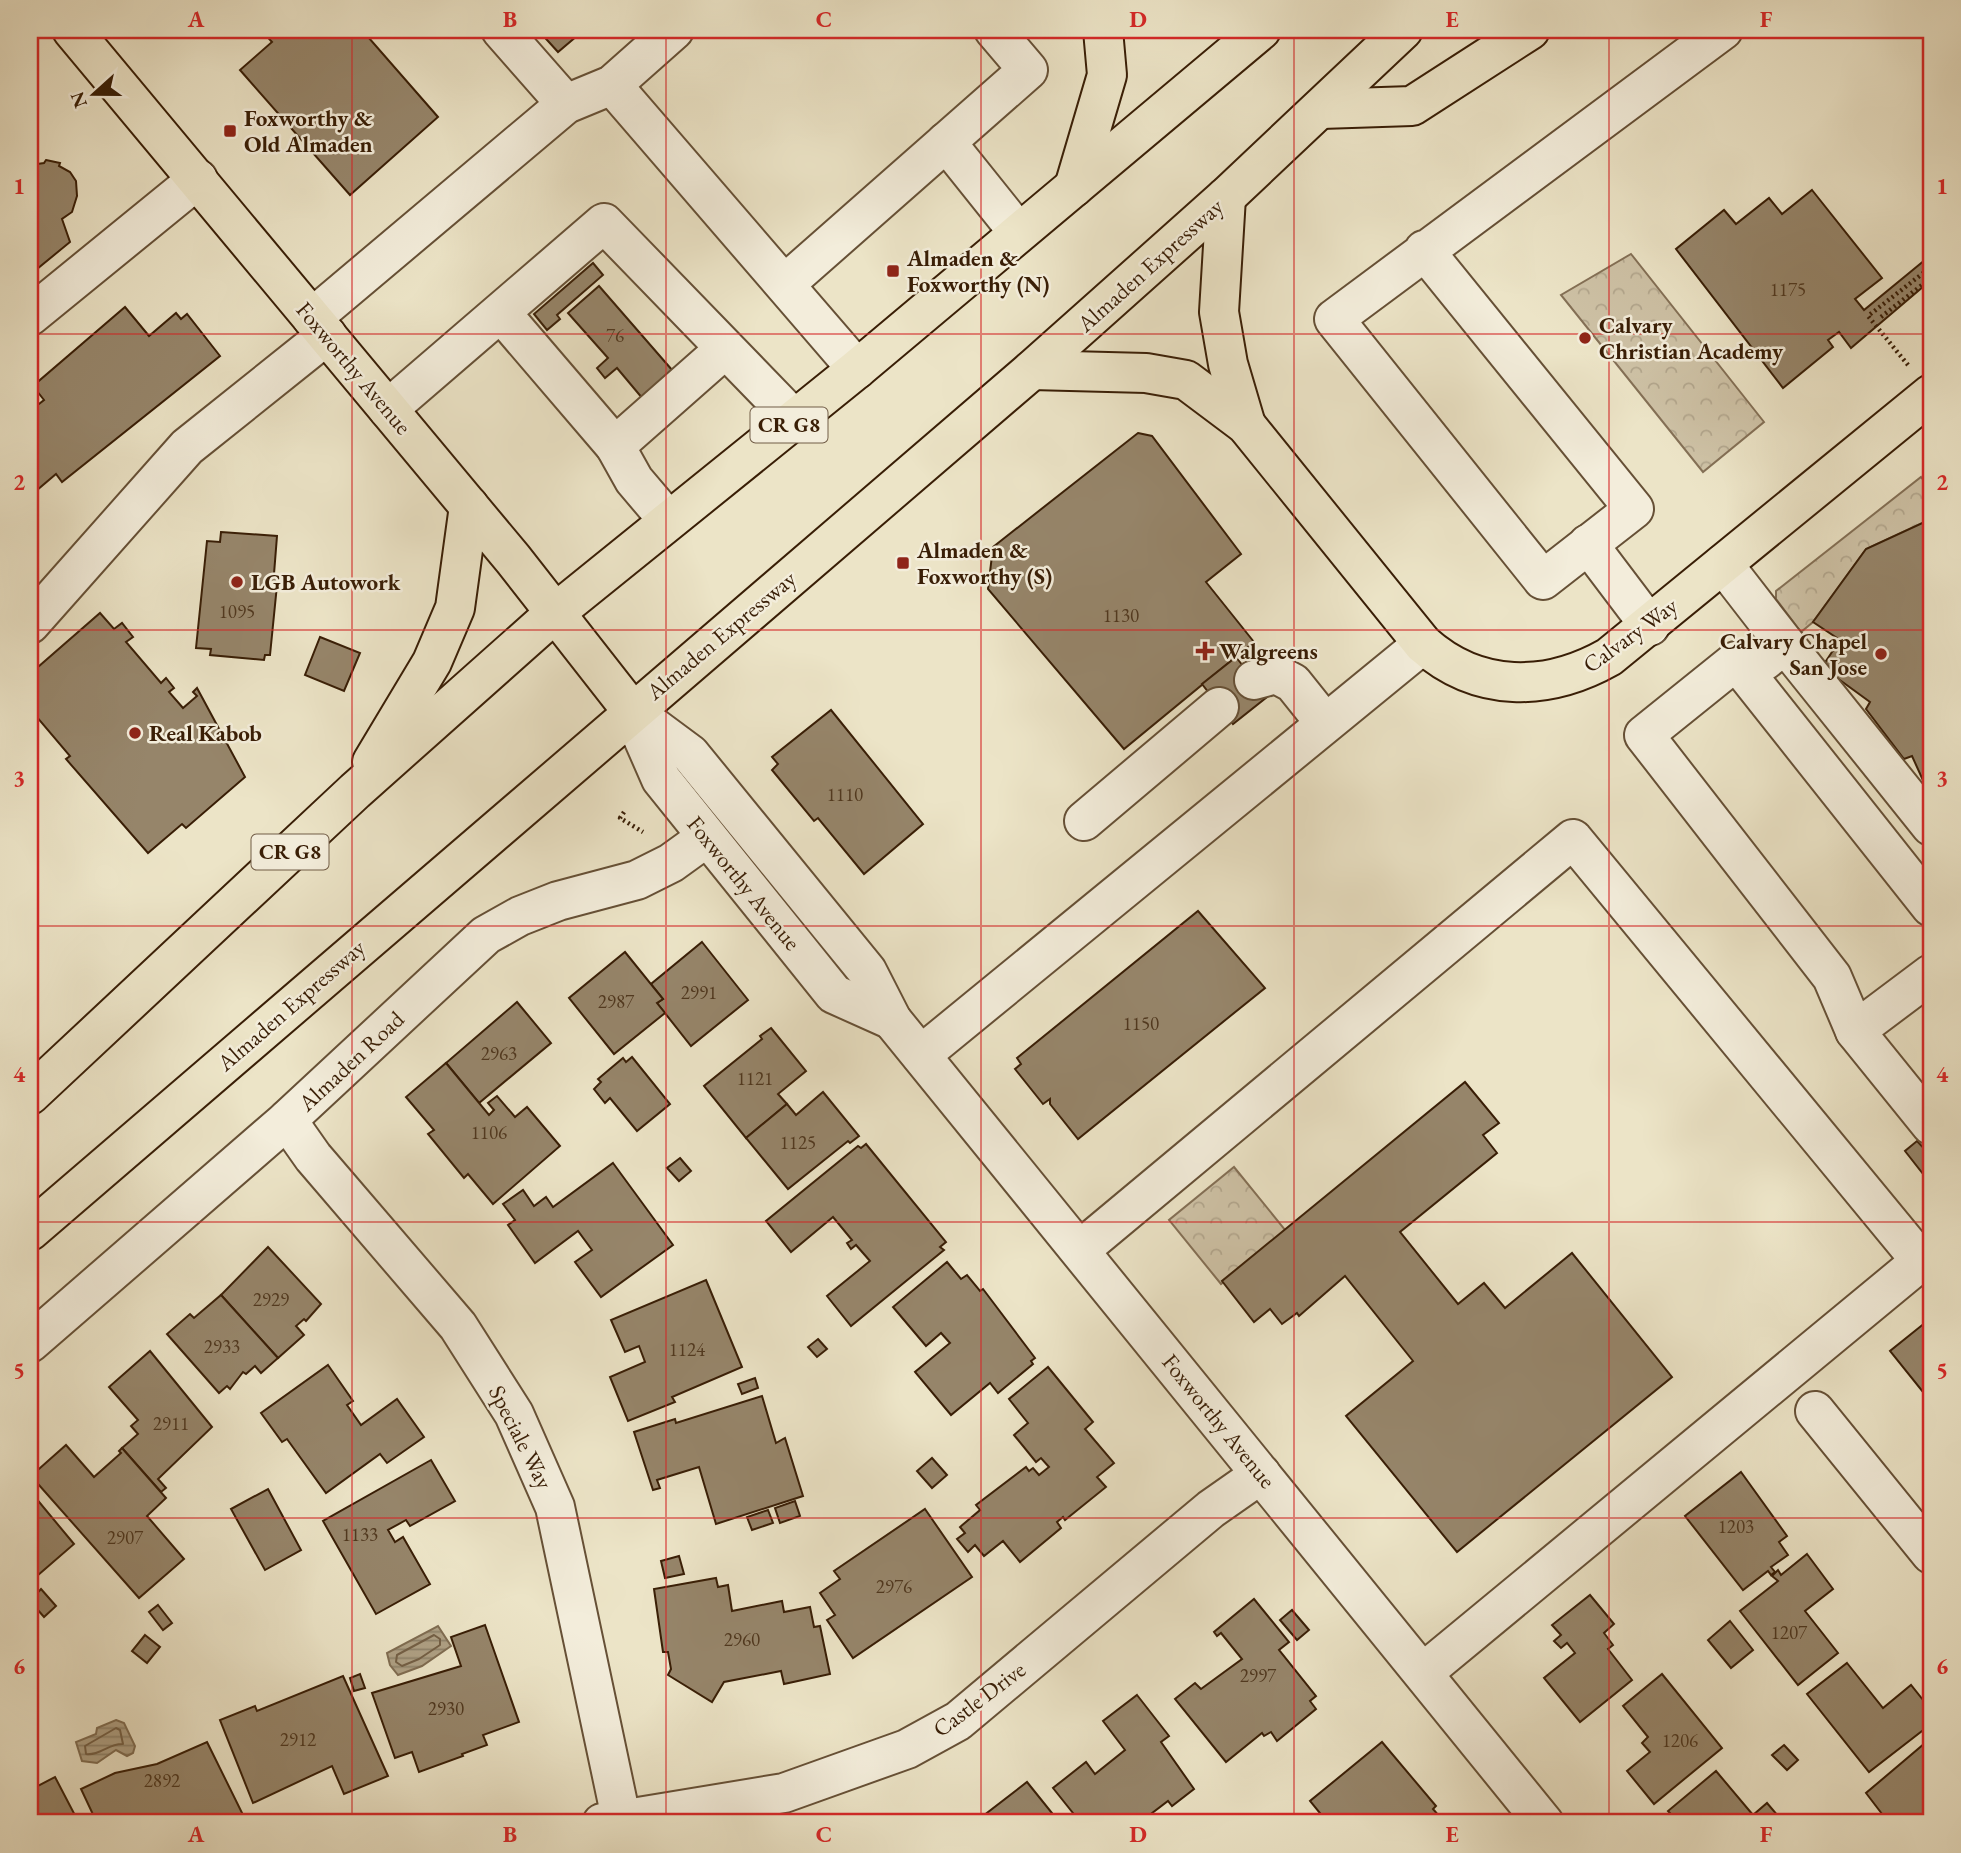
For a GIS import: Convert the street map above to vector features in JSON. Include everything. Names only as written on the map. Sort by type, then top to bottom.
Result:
[{"type":"main road","name":"Foxworthy Avenue","points":[[72,30],[469,506],[632,711]]},
{"type":"main road","points":[[1074,187],[1107,75],[1103,30]]},
{"type":"main road","name":"CR G8","points":[[30,1095],[355,791],[555,613],[857,369],[1261,30]]},
{"type":"main road","name":"Almaden Expressway","points":[[30,1231],[1032,370],[1226,197],[1403,30]]},
{"type":"main road","points":[[1321,109],[1412,106],[1530,30]]},
{"type":"main road","points":[[1226,197],[1219,312],[1228,364],[1246,425]]},
{"type":"main road","points":[[1032,370],[1146,373],[1186,380],[1246,425]]},
{"type":"main road","name":"Calvary Way","points":[[1246,425],[1423,644],[1440,659],[1477,677],[1520,683],[1580,673],[1609,657],[1723,564],[1924,384]]},
{"type":"main road","points":[[355,791],[432,662],[454,608],[469,506]]},
{"type":"street","points":[[501,30],[566,104]]},
{"type":"street","points":[[30,624],[187,447],[566,104],[612,85],[674,30]]},
{"type":"street","points":[[785,284],[1028,70],[994,30]]},
{"type":"street","points":[[1424,250],[1634,509],[1543,580],[1334,319],[1424,250],[1723,30]]},
{"type":"street","points":[[612,85],[857,369]]},
{"type":"street","points":[[946,142],[1018,232]]},
{"type":"street","points":[[30,316],[198,179]]},
{"type":"street","points":[[388,409],[426,373],[502,314],[604,223],[795,420]]},
{"type":"street","points":[[502,314],[615,446],[634,480],[668,520]]},
{"type":"street","points":[[615,446],[725,349]]},
{"type":"street","points":[[1588,544],[1650,626]]},
{"type":"street","points":[[1723,564],[1931,826]]},
{"type":"street","points":[[921,1055],[1423,644]]},
{"type":"street","points":[[1746,675],[1785,644]]},
{"type":"street","points":[[1931,907],[1736,661],[1644,735],[1832,977],[1855,1031],[1931,1125]]},
{"type":"street","points":[[1254,680],[1276,674],[1293,683],[1325,723]]},
{"type":"street","points":[[1084,821],[1219,707]]},
{"type":"street","name":"Foxworthy Avenue","points":[[632,711],[660,779],[834,994],[892,1020]]},
{"type":"street","name":"Foxworthy Avenue","points":[[632,711],[690,754],[867,971],[892,1020],[1544,1823]]},
{"type":"street","name":"Almaden Road","points":[[30,1343],[287,1120],[486,935],[520,916],[558,901],[637,880],[671,863],[707,837]]},
{"type":"street","points":[[1080,1250],[1573,839],[1921,1261],[1424,1672]]},
{"type":"street","points":[[1855,1031],[1931,974]]},
{"type":"street","name":"Speciale Way","points":[[287,1120],[313,1157],[458,1326],[514,1414],[555,1507],[612,1821]]},
{"type":"street","points":[[1815,1411],[1931,1554]]},
{"type":"street","name":"Castle Drive","points":[[612,1821],[784,1793],[907,1749],[958,1720],[1211,1509],[1261,1474]]},
{"type":"path","points":[[1924,384],[1868,316],[1931,267]]},
{"type":"path","points":[[1881,317],[1931,278]]},
{"type":"path","points":[[624,812],[620,818],[648,837]]},
{"type":"green space","points":[[1631,254],[1764,422],[1703,472],[1561,295]]},
{"type":"green space","points":[[1921,477],[1931,490],[1931,519],[1866,549],[1813,622],[1801,632],[1776,599],[1776,591]]},
{"type":"green space","points":[[1234,1167],[1286,1231],[1221,1284],[1169,1220]]},
{"type":"water","points":[[438,1626],[451,1646],[422,1666],[398,1675],[390,1665],[387,1653]]},
{"type":"water","points":[[116,1720],[124,1723],[135,1746],[133,1753],[127,1756],[116,1750],[97,1763],[82,1761],[76,1742],[96,1734],[97,1728]]},
{"type":"building","points":[[362,30],[438,117],[350,195],[240,70],[272,42],[263,32]]},
{"type":"building","points":[[538,30],[584,30],[558,52]]},
{"type":"building","points":[[46,160],[60,163],[59,166],[70,172],[76,181],[77,196],[72,212],[62,219],[70,242],[37,269],[30,265],[30,165],[44,163]]},
{"type":"building","name":"Calvary Christian Academy","points":[[1812,190],[1882,278],[1855,299],[1864,310],[1931,255],[1931,280],[1851,348],[1839,332],[1828,340],[1833,347],[1783,388],[1676,249],[1724,210],[1736,224],[1769,198],[1782,214]]},
{"type":"building","points":[[593,263],[603,275],[557,315],[560,319],[547,330],[534,314]]},
{"type":"building","points":[[599,286],[679,378],[648,405],[617,368],[605,378],[597,368],[608,358],[568,313]]},
{"type":"building","points":[[125,307],[149,336],[176,313],[181,319],[187,314],[220,356],[62,482],[56,474],[30,496],[30,411],[44,400],[33,386]]},
{"type":"building","name":"Walgreens","points":[[1138,433],[1152,436],[1241,554],[1206,582],[1254,642],[1124,749],[988,589],[993,547]]},
{"type":"building","name":"Calvary Chapel San Jose","points":[[1931,519],[1931,798],[1912,756],[1904,759],[1866,709],[1870,702],[1822,667],[1840,640],[1813,622],[1866,549]]},
{"type":"building","points":[[221,532],[277,536],[274,574],[278,575],[270,655],[265,655],[264,660],[210,655],[211,649],[196,648],[207,541],[220,542]]},
{"type":"building","name":"Real Kabob","points":[[100,613],[114,629],[122,623],[133,637],[126,642],[161,683],[166,678],[174,688],[169,692],[183,708],[197,696],[193,692],[197,688],[245,777],[186,828],[182,824],[148,853],[66,759],[70,756],[30,709],[30,674]]},
{"type":"building","points":[[320,637],[360,653],[344,691],[305,675]]},
{"type":"building","points":[[1236,657],[1267,697],[1233,724],[1202,684]]},
{"type":"building","points":[[831,710],[923,824],[864,874],[818,818],[814,821],[772,770],[778,764],[772,757]]},
{"type":"building","points":[[1198,911],[1265,988],[1078,1139],[1050,1104],[1050,1099],[1043,1104],[1015,1069],[1021,1064],[1017,1058]]},
{"type":"building","points":[[702,942],[748,1000],[691,1046],[657,1003],[663,999],[651,984]]},
{"type":"building","points":[[625,952],[663,999],[657,1003],[665,1013],[614,1054],[569,998]]},
{"type":"building","points":[[517,1002],[551,1043],[479,1103],[446,1063]]},
{"type":"building","points":[[771,1028],[806,1071],[778,1094],[787,1104],[746,1138],[704,1086],[762,1039],[760,1036]]},
{"type":"building","points":[[632,1057],[670,1104],[637,1131],[610,1098],[605,1103],[594,1089],[601,1082],[598,1079],[623,1058],[626,1062]]},
{"type":"building","points":[[446,1063],[489,1115],[494,1110],[488,1103],[497,1096],[515,1117],[527,1107],[560,1146],[493,1204],[468,1174],[464,1178],[428,1134],[434,1130],[406,1097]]},
{"type":"building","points":[[1465,1082],[1499,1123],[1483,1135],[1497,1153],[1400,1232],[1458,1304],[1484,1283],[1505,1308],[1572,1253],[1672,1377],[1457,1552],[1346,1416],[1413,1361],[1345,1276],[1299,1316],[1297,1313],[1282,1324],[1270,1309],[1254,1322],[1222,1281]]},
{"type":"building","points":[[823,1092],[859,1136],[850,1143],[848,1141],[788,1189],[746,1138],[787,1104],[796,1115]]},
{"type":"building","points":[[1917,1141],[1931,1156],[1931,1184],[1905,1151]]},
{"type":"building","points":[[866,1144],[946,1242],[940,1247],[944,1250],[851,1326],[827,1296],[870,1261],[856,1245],[851,1249],[847,1243],[852,1240],[833,1217],[791,1252],[766,1221],[858,1146],[861,1148]]},
{"type":"building","points":[[680,1158],[691,1171],[679,1181],[667,1168]]},
{"type":"building","points":[[613,1163],[673,1245],[601,1297],[575,1262],[592,1250],[578,1231],[535,1263],[508,1225],[515,1220],[503,1204],[523,1190],[534,1206],[546,1197],[553,1207]]},
{"type":"building","points":[[268,1247],[321,1304],[306,1321],[304,1319],[296,1326],[304,1335],[278,1358],[221,1295]]},
{"type":"building","points":[[947,1262],[961,1279],[967,1275],[980,1291],[983,1289],[1035,1358],[1031,1361],[1033,1364],[998,1393],[990,1383],[951,1415],[915,1372],[950,1343],[941,1333],[926,1346],[893,1307]]},
{"type":"building","points":[[706,1280],[742,1367],[672,1397],[675,1402],[628,1421],[610,1377],[645,1362],[639,1346],[625,1352],[611,1320]]},
{"type":"building","points":[[221,1295],[278,1358],[261,1373],[255,1366],[246,1374],[243,1372],[230,1389],[227,1386],[219,1393],[167,1334],[190,1314],[194,1318]]},
{"type":"building","points":[[1931,1318],[1931,1393],[1927,1397],[1890,1351]]},
{"type":"building","points":[[818,1339],[827,1349],[817,1357],[808,1347]]},
{"type":"building","points":[[150,1351],[212,1427],[158,1479],[166,1488],[161,1492],[122,1448],[138,1434],[131,1426],[138,1420],[109,1387]]},
{"type":"building","points":[[328,1365],[353,1401],[347,1405],[361,1425],[397,1399],[424,1437],[387,1463],[380,1454],[326,1493],[287,1439],[282,1442],[261,1413]]},
{"type":"building","points":[[1048,1367],[1093,1422],[1085,1429],[1114,1463],[1097,1477],[1106,1487],[1065,1520],[1063,1517],[1057,1522],[1061,1528],[1020,1562],[1003,1541],[984,1556],[975,1545],[968,1552],[957,1539],[965,1533],[960,1527],[980,1510],[976,1505],[1026,1467],[1029,1471],[1033,1468],[1039,1475],[1049,1467],[1041,1458],[1036,1462],[1014,1435],[1028,1423],[1009,1399]]},
{"type":"building","points":[[755,1378],[758,1388],[742,1394],[738,1384]]},
{"type":"building","points":[[762,1396],[776,1443],[785,1438],[803,1496],[716,1524],[699,1467],[657,1480],[660,1488],[653,1490],[634,1432],[675,1419],[676,1423]]},
{"type":"building","points":[[66,1445],[94,1477],[121,1453],[119,1451],[122,1448],[166,1498],[147,1516],[184,1559],[139,1598],[31,1476]]},
{"type":"building","points":[[932,1458],[947,1475],[932,1488],[917,1471]]},
{"type":"building","points":[[431,1460],[455,1501],[410,1526],[406,1520],[388,1530],[395,1542],[403,1537],[430,1584],[376,1614],[323,1521]]},
{"type":"building","points":[[1741,1472],[1787,1536],[1779,1542],[1788,1555],[1771,1567],[1775,1572],[1771,1575],[1768,1571],[1743,1590],[1685,1516]]},
{"type":"building","points":[[268,1489],[301,1550],[265,1570],[231,1509]]},
{"type":"building","points":[[30,1491],[74,1544],[30,1582]]},
{"type":"building","points":[[795,1501],[800,1516],[780,1523],[775,1508]]},
{"type":"building","points":[[925,1509],[972,1577],[853,1658],[827,1620],[835,1615],[820,1593],[840,1579],[834,1571]]},
{"type":"building","points":[[768,1510],[773,1523],[752,1530],[747,1517]]},
{"type":"building","points":[[1807,1554],[1833,1589],[1805,1611],[1838,1653],[1798,1685],[1740,1611],[1778,1581],[1772,1576],[1778,1570],[1781,1575]]},
{"type":"building","points":[[679,1556],[684,1574],[665,1578],[661,1561]]},
{"type":"building","points":[[716,1578],[718,1587],[728,1585],[732,1611],[782,1601],[784,1612],[810,1607],[814,1627],[820,1626],[830,1674],[784,1684],[781,1671],[724,1682],[712,1702],[668,1675],[671,1669],[668,1652],[663,1652],[654,1589]]},
{"type":"building","points":[[41,1589],[56,1606],[44,1617],[30,1601]]},
{"type":"building","points":[[1590,1595],[1614,1624],[1604,1633],[1613,1645],[1608,1649],[1632,1680],[1580,1722],[1544,1678],[1575,1653],[1567,1643],[1561,1648],[1554,1641],[1561,1635],[1552,1625]]},
{"type":"building","points":[[1254,1599],[1289,1642],[1279,1650],[1316,1696],[1310,1701],[1316,1709],[1277,1741],[1271,1732],[1264,1736],[1262,1733],[1226,1762],[1175,1699],[1195,1683],[1201,1689],[1242,1659],[1221,1633],[1217,1636],[1214,1632]]},
{"type":"building","points":[[158,1605],[172,1623],[163,1630],[149,1612]]},
{"type":"building","points":[[1292,1610],[1309,1630],[1297,1640],[1280,1620]]},
{"type":"building","points":[[1730,1621],[1753,1650],[1731,1668],[1708,1640]]},
{"type":"building","points":[[485,1625],[519,1722],[483,1735],[487,1745],[419,1772],[412,1752],[395,1758],[372,1693],[461,1666],[451,1637]]},
{"type":"building","points":[[145,1635],[160,1647],[147,1663],[132,1651]]},
{"type":"building","points":[[1847,1663],[1883,1708],[1911,1685],[1931,1710],[1931,1724],[1869,1772],[1807,1694]]},
{"type":"building","points":[[360,1674],[365,1688],[354,1691],[350,1678]]},
{"type":"building","points":[[1662,1674],[1722,1748],[1654,1804],[1627,1771],[1650,1752],[1642,1743],[1648,1737],[1623,1706]]},
{"type":"building","points":[[343,1676],[388,1776],[344,1794],[332,1766],[253,1803],[220,1720],[255,1706],[257,1711]]},
{"type":"building","points":[[1137,1695],[1169,1736],[1161,1742],[1194,1789],[1172,1806],[1168,1801],[1139,1823],[1081,1823],[1053,1788],[1086,1762],[1095,1774],[1125,1750],[1103,1721]]},
{"type":"building","points":[[1931,1738],[1931,1823],[1910,1823],[1907,1819],[1901,1823],[1889,1823],[1866,1793]]},
{"type":"building","points":[[207,1742],[247,1823],[97,1823],[81,1789],[115,1773],[157,1764]]},
{"type":"building","points":[[1382,1742],[1436,1806],[1433,1809],[1445,1823],[1351,1823],[1346,1817],[1338,1823],[1328,1823],[1310,1801]]},
{"type":"building","points":[[1784,1745],[1798,1760],[1787,1770],[1772,1755]]},
{"type":"building","points":[[1716,1771],[1753,1815],[1767,1803],[1784,1823],[1679,1823],[1668,1811]]},
{"type":"building","points":[[55,1777],[79,1823],[30,1823],[30,1790]]},
{"type":"building","points":[[1027,1782],[1060,1823],[988,1823],[983,1816]]},
{"type":"place","name":"Foxworthy & Old Almaden","points":[[230,131]]},
{"type":"place","name":"Almaden & Foxworthy (N)","points":[[893,271]]},
{"type":"place","name":"Calvary Christian Academy","points":[[1585,338]]},
{"type":"place","name":"Almaden & Foxworthy (S)","points":[[903,563]]},
{"type":"place","name":"LGB Autowork","points":[[237,582]]},
{"type":"place","name":"Walgreens","points":[[1205,651]]},
{"type":"place","name":"Calvary Chapel San Jose","points":[[1881,654]]},
{"type":"place","name":"Real Kabob","points":[[135,733]]}]
